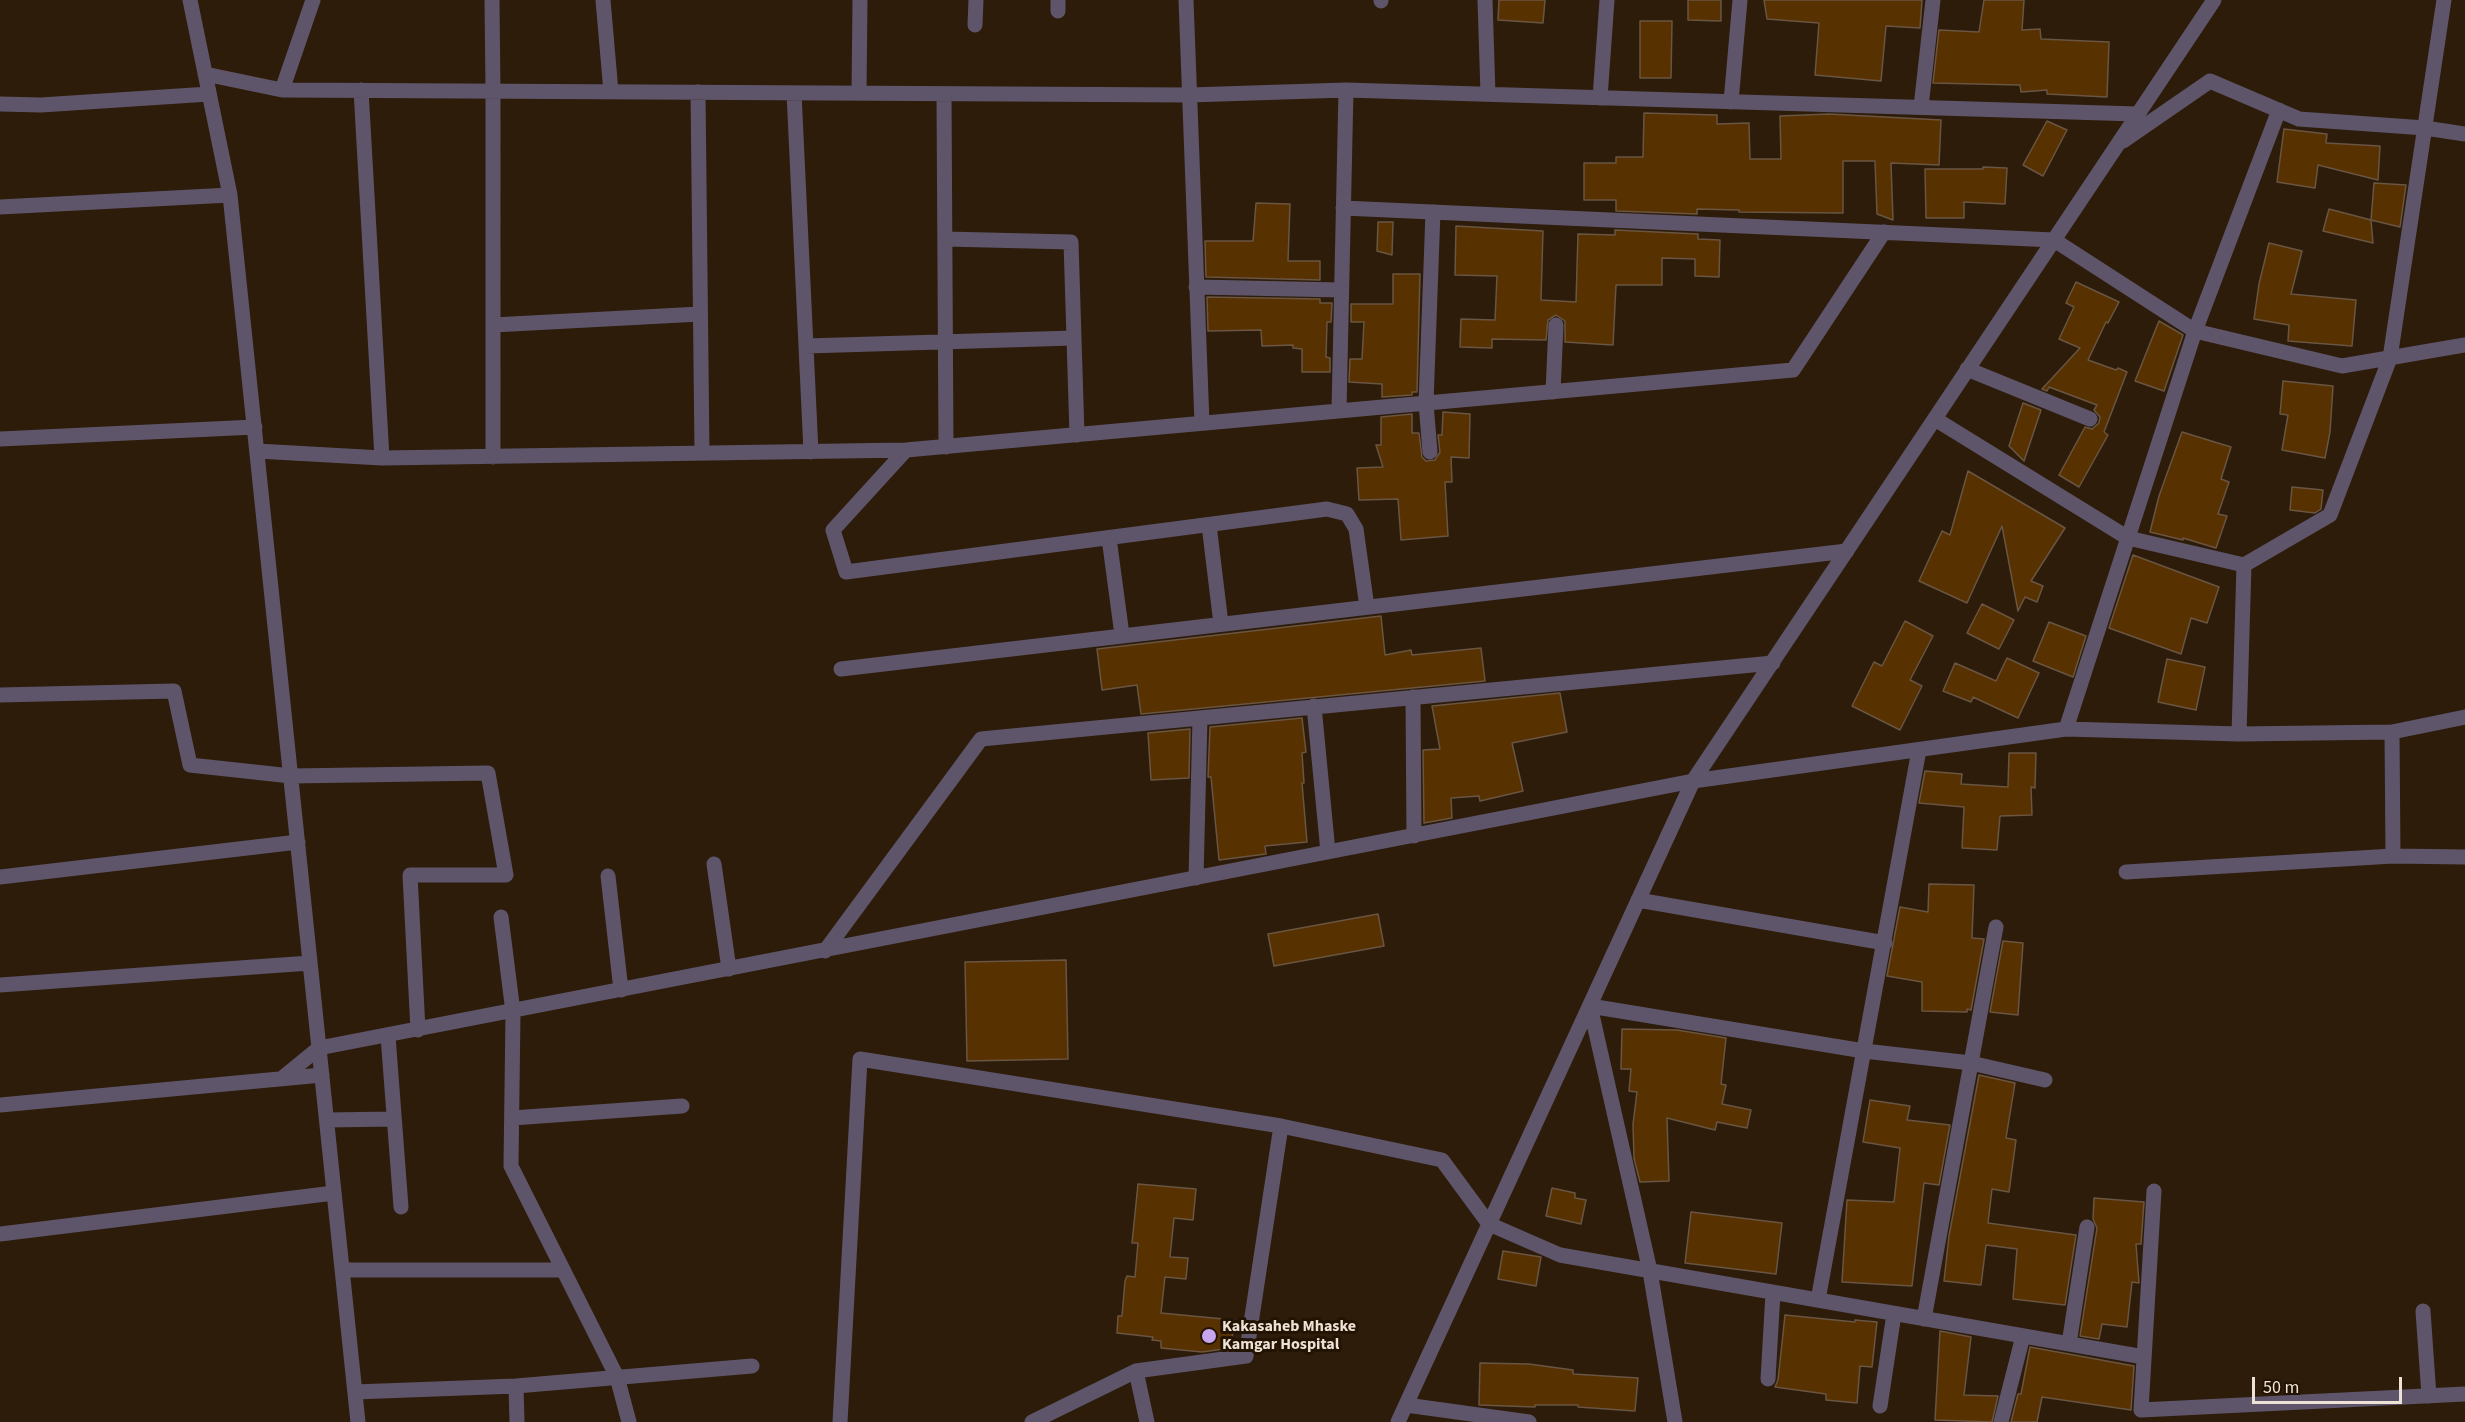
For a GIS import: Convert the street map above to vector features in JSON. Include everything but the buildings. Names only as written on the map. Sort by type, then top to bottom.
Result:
[{"type":"street","points":[[190,0],[230,195],[358,1422]]},
{"type":"street","points":[[282,90],[313,0]]},
{"type":"street","points":[[492,0],[494,91],[493,456]]},
{"type":"street","points":[[603,0],[611,92]]},
{"type":"street","points":[[859,93],[860,0]]},
{"type":"street","points":[[975,25],[976,0]]},
{"type":"street","points":[[1186,0],[1202,423]]},
{"type":"street","points":[[1485,0],[1488,94]]},
{"type":"street","points":[[1600,98],[1607,0]]},
{"type":"street","points":[[1731,102],[1740,0]]},
{"type":"street","points":[[1921,107],[1933,0]]},
{"type":"street","points":[[1398,1422],[1693,781],[2214,0]]},
{"type":"street","points":[[1935,419],[2128,538],[2244,565],[2330,515],[2390,358],[2444,0]]},
{"type":"street","points":[[205,74],[282,90],[1189,95],[1346,90],[2137,114]]},
{"type":"street","points":[[2117,145],[2210,81],[2299,119],[2425,128],[2465,134]]},
{"type":"street","points":[[361,90],[382,458]]},
{"type":"street","points":[[1339,411],[1346,90]]},
{"type":"street","points":[[698,92],[702,453]]},
{"type":"street","points":[[794,93],[811,452]]},
{"type":"street","points":[[0,104],[41,105],[209,94]]},
{"type":"street","points":[[944,94],[946,447]]},
{"type":"street","points":[[2067,729],[2195,331],[2279,110]]},
{"type":"street","points":[[0,207],[230,195]]},
{"type":"street","points":[[1343,208],[2054,240],[2195,331],[2342,366],[2465,345]]},
{"type":"street","points":[[1430,452],[1426,403],[1433,212]]},
{"type":"street","points":[[257,451],[382,458],[906,450],[1793,370],[1884,232]]},
{"type":"street","points":[[945,239],[1071,242],[1077,435]]},
{"type":"street","points":[[1196,287],[1341,290]]},
{"type":"street","points":[[493,325],[700,314]]},
{"type":"street","points":[[1553,392],[1556,325]]},
{"type":"street","points":[[806,346],[1074,338]]},
{"type":"street","points":[[1967,369],[2090,419]]},
{"type":"street","points":[[1058,436],[1077,414]]},
{"type":"street","points":[[0,439],[255,427]]},
{"type":"street","points":[[906,450],[833,530],[846,572],[1327,509],[1347,514],[1356,529],[1367,607]]},
{"type":"street","points":[[1209,525],[1221,624]]},
{"type":"street","points":[[1109,538],[1122,635]]},
{"type":"street","points":[[841,669],[1847,551]]},
{"type":"street","points":[[2239,734],[2244,565]]},
{"type":"street","points":[[825,951],[981,739],[1773,663]]},
{"type":"street","points":[[0,696],[174,691],[190,765],[291,776],[488,773],[506,875],[410,875],[418,1030]]},
{"type":"street","points":[[1413,697],[1414,836]]},
{"type":"street","points":[[1314,706],[1328,852]]},
{"type":"street","points":[[281,1079],[319,1048],[1693,781],[2067,729],[2239,734],[2392,732],[2465,717]]},
{"type":"street","points":[[1196,878],[1200,718]]},
{"type":"street","points":[[2392,732],[2393,856]]},
{"type":"street","points":[[1818,1300],[1919,750]]},
{"type":"street","points":[[0,877],[298,842]]},
{"type":"street","points":[[2126,872],[2393,856],[2465,857]]},
{"type":"street","points":[[714,864],[729,969]]},
{"type":"street","points":[[608,876],[621,990]]},
{"type":"street","points":[[1638,900],[1885,943]]},
{"type":"street","points":[[501,917],[513,1012],[512,1166],[617,1377],[629,1422]]},
{"type":"street","points":[[1924,1319],[1996,927]]},
{"type":"street","points":[[1,982],[310,963]]},
{"type":"street","points":[[1590,1006],[1864,1051],[1971,1063],[2045,1080]]},
{"type":"street","points":[[1590,1006],[1650,1271],[1675,1422]]},
{"type":"street","points":[[388,1036],[401,1207]]},
{"type":"street","points":[[840,1422],[860,1059],[1281,1126],[1442,1160],[1490,1224],[1560,1256],[2144,1357]]},
{"type":"street","points":[[0,1105],[322,1075]]},
{"type":"street","points":[[512,1118],[682,1106]]},
{"type":"street","points":[[327,1120],[394,1119]]},
{"type":"street","points":[[1032,1422],[1136,1371],[1246,1356],[1281,1126]]},
{"type":"street","points":[[2154,1191],[2141,1410],[2465,1394]]},
{"type":"street","points":[[0,1234],[334,1193]]},
{"type":"street","points":[[2069,1344],[2087,1227]]},
{"type":"street","points":[[342,1270],[563,1270]]},
{"type":"street","points":[[1768,1379],[1773,1293]]},
{"type":"street","points":[[2423,1311],[2429,1396]]},
{"type":"street","points":[[1880,1406],[1894,1314]]},
{"type":"street","points":[[2001,1422],[2023,1336]]},
{"type":"street","points":[[355,1392],[516,1386],[752,1366]]},
{"type":"street","points":[[1136,1371],[1147,1422]]},
{"type":"street","points":[[516,1386],[517,1422]]},
{"type":"street","points":[[1406,1405],[1529,1422]]},
{"type":"place","name":"Kakasaheb Mhaske Kamgar Hospital","points":[[1209,1336]]}]
